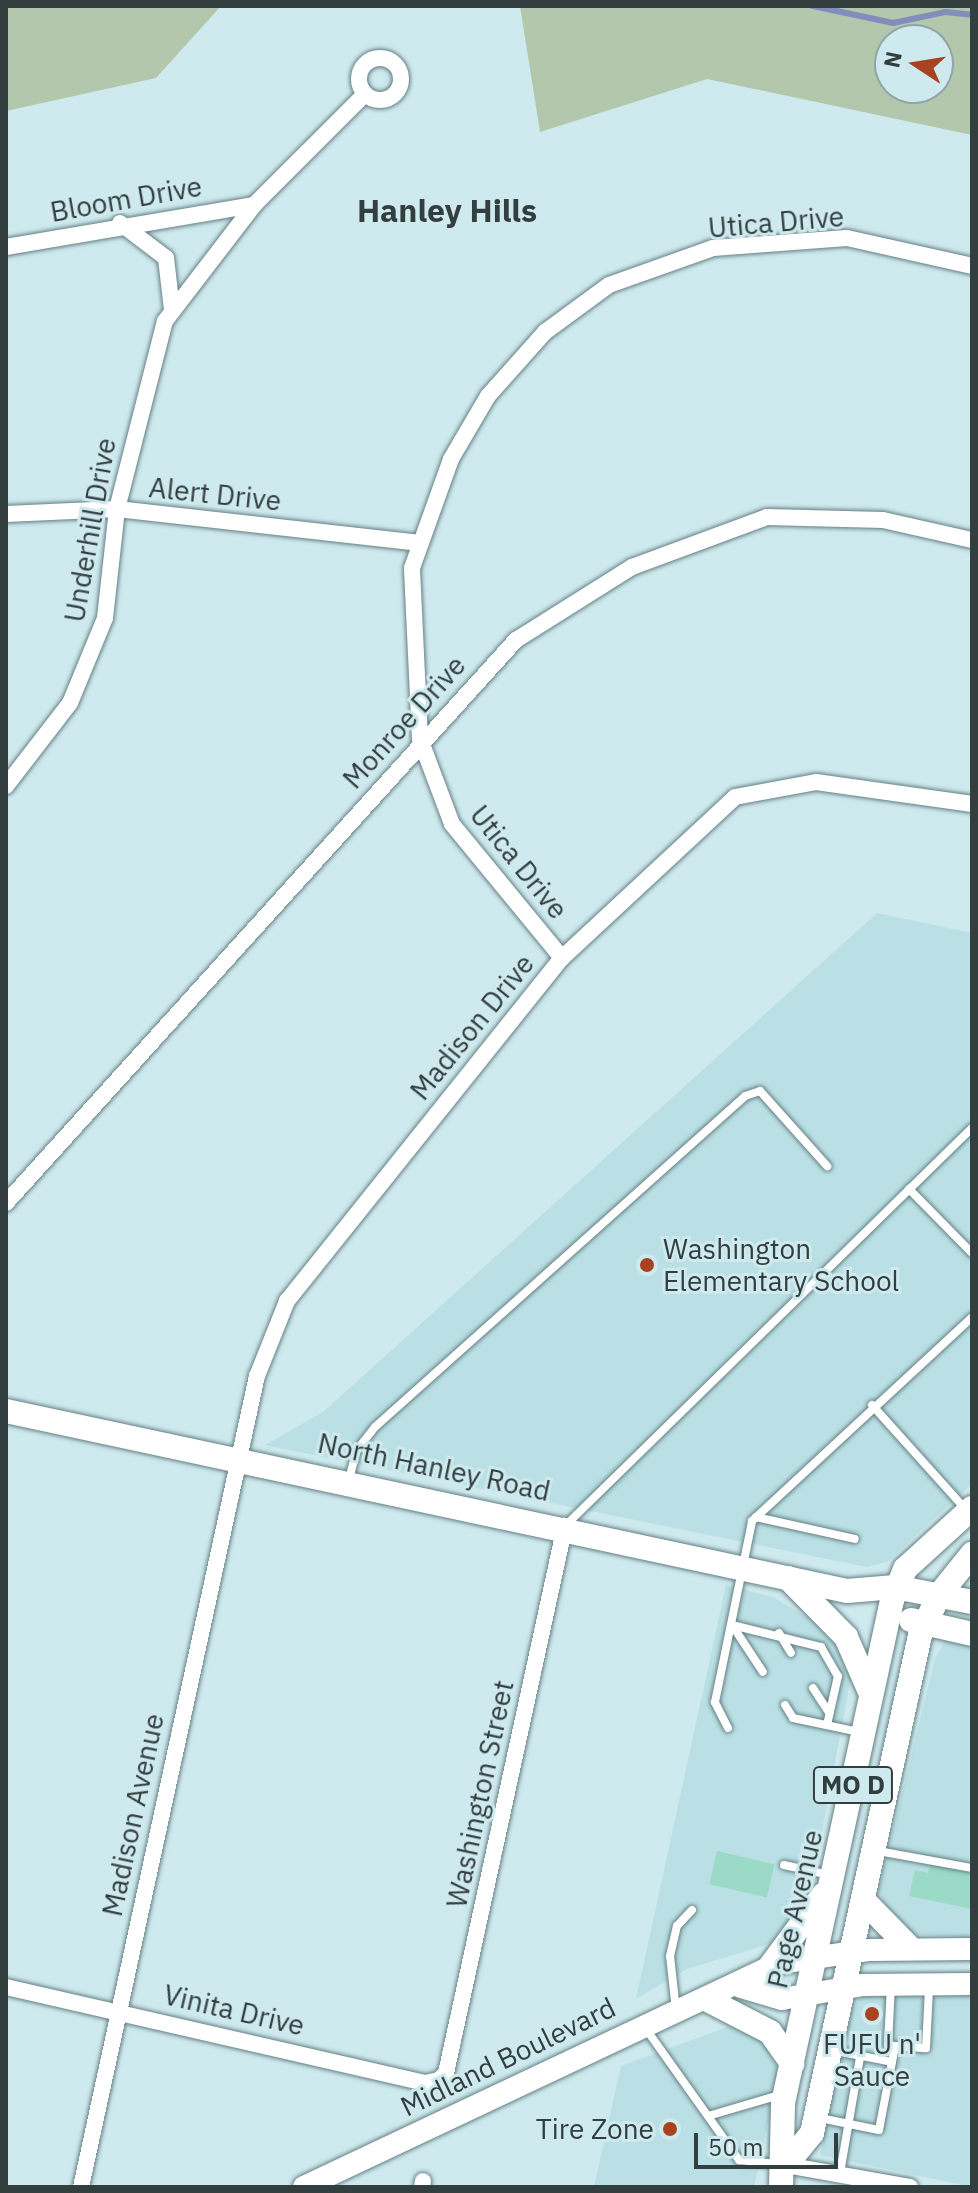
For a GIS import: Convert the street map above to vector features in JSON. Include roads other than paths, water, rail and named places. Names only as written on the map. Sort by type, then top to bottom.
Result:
[{"type":"main road","name":"North Hanley Road","points":[[6,1411],[238,1455],[847,1591],[895,1587],[972,1602]]},
{"type":"main road","points":[[895,1587],[970,1510]]},
{"type":"main road","points":[[939,1595],[943,1565],[970,1510]]},
{"type":"main road","name":"MO D","points":[[784,2176],[815,2117],[873,1850],[949,1628],[939,1595],[972,1554]]},
{"type":"main road","points":[[788,1578],[846,1637],[871,1695]]},
{"type":"main road","name":"Page Avenue","points":[[784,2176],[779,2126],[785,2094],[895,1587]]},
{"type":"main road","name":"North Hanley Road","points":[[847,1591],[888,1615],[949,1628]]},
{"type":"main road","points":[[766,1972],[833,1876]]},
{"type":"main road","points":[[863,1900],[910,1948]]},
{"type":"main road","name":"Midland Boulevard","points":[[304,2187],[643,2025],[741,1987],[766,1972],[816,1956],[910,1948],[972,1949]]},
{"type":"main road","points":[[741,1987],[782,1999],[844,1987],[972,1984]]},
{"type":"main road","points":[[706,1999],[770,2032],[792,2064]]},
{"type":"street","name":"Underhill Drive","points":[[6,786],[54,729],[89,661],[115,574],[117,509],[139,407],[172,310],[254,205],[365,94]]},
{"type":"street","name":"Bloom Drive","points":[[6,247],[120,223],[254,205]]},
{"type":"street","name":"Underhill Drive","points":[[120,223],[166,258],[172,310]]},
{"type":"street","name":"Utica Drive","points":[[562,958],[452,824],[420,739],[408,589],[418,543],[451,459],[488,396],[545,332],[609,285],[713,248],[847,238],[972,266]]},
{"type":"street","name":"Alert Drive","points":[[6,514],[117,509],[418,543]]},
{"type":"street","name":"Monroe Drive","points":[[6,1203],[420,739],[516,640],[632,567],[752,522],[825,514],[972,540]]},
{"type":"street","name":"Madison Drive","points":[[238,1455],[257,1376],[287,1301],[562,958],[735,797],[816,782],[889,786],[972,804]]},
{"type":"street","name":"Madison Avenue","points":[[81,2187],[238,1455]]},
{"type":"street","name":"Washington Street","points":[[446,2073],[565,1526]]},
{"type":"street","name":"Vinita Drive","points":[[6,1987],[117,2009],[425,2083],[446,2073]]},
{"type":"street","points":[[784,2176],[840,2173],[910,2187]]},
{"type":"lane","points":[[349,1479],[357,1450],[375,1427],[745,1096],[760,1091],[827,1166]]},
{"type":"lane","points":[[565,1526],[972,1128]]},
{"type":"lane","points":[[909,1189],[972,1253]]},
{"type":"lane","points":[[728,1728],[715,1702],[732,1625],[740,1566],[756,1517],[872,1405],[972,1317]]},
{"type":"lane","points":[[872,1405],[970,1510]]},
{"type":"lane","points":[[756,1517],[855,1539]]},
{"type":"lane","points":[[732,1625],[812,1640],[832,1662],[838,1676],[827,1725]]},
{"type":"lane","points":[[732,1625],[763,1672]]},
{"type":"lane","points":[[779,1633],[791,1653]]},
{"type":"lane","points":[[813,1688],[829,1713]]},
{"type":"lane","points":[[785,1705],[793,1718],[864,1733]]},
{"type":"lane","points":[[873,1850],[972,1868]]},
{"type":"lane","points":[[784,1865],[833,1876]]},
{"type":"lane","points":[[676,2010],[670,1956],[677,1926],[692,1910]]},
{"type":"lane","points":[[891,1984],[888,2045],[926,2048],[928,1983]]},
{"type":"lane","points":[[643,2025],[739,2160],[784,2176]]},
{"type":"lane","points":[[815,2117],[879,2130],[895,2046]]},
{"type":"lane","points":[[830,2050],[892,2062]]},
{"type":"lane","points":[[840,2173],[860,2057]]},
{"type":"lane","points":[[708,2116],[785,2094]]},
{"type":"waterway","points":[[813,6],[893,23],[945,12],[972,15]]},
{"type":"place","name":"Washington Elementary School","points":[[647,1265]]},
{"type":"place","name":"FUFU n' Sauce","points":[[872,2014]]},
{"type":"place","name":"Tire Zone","points":[[670,2129]]},
{"type":"district","name":"Hanley Hills","points":[[447,210]]}]
